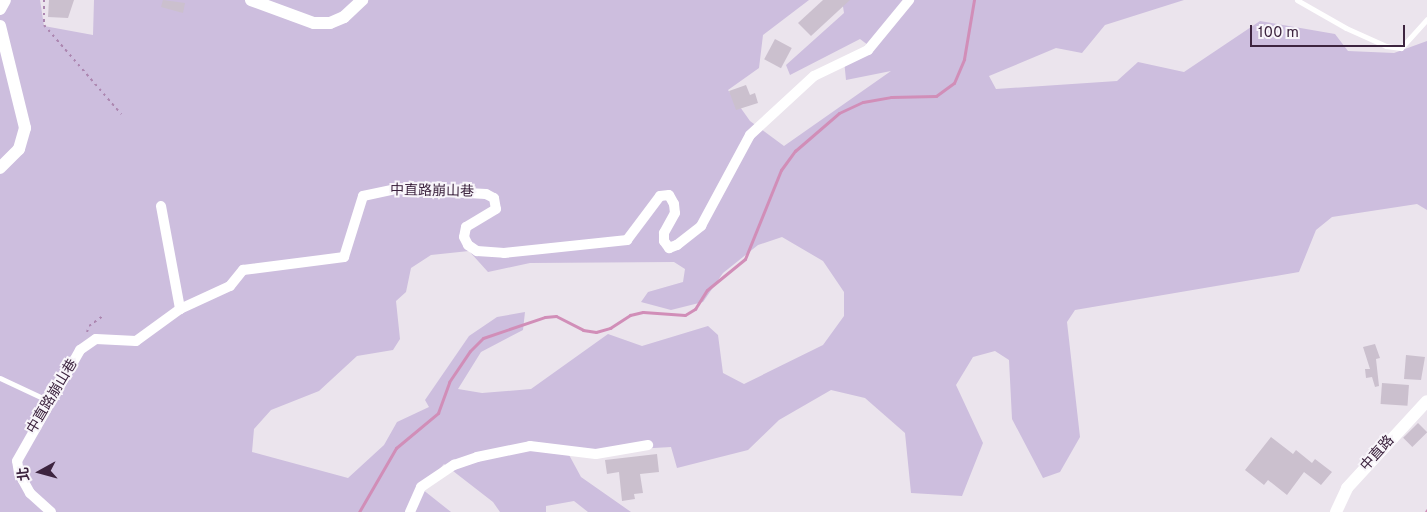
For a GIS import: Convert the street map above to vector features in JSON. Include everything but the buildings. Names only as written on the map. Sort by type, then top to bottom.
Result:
[{"type":"street","points":[[0,9],[5,0]]},
{"type":"street","points":[[251,0],[314,23],[330,23],[344,17],[362,0]]},
{"type":"street","name":"中直路崩山巷","points":[[51,512],[30,493],[19,473],[17,461],[80,350],[96,339],[136,341],[180,309],[230,286],[244,270],[344,257],[354,233],[356,212],[363,196],[395,189],[486,194],[494,198],[496,209],[466,227],[464,236],[468,245],[477,250],[504,253],[627,240],[660,196],[669,195],[674,204],[675,213],[664,233],[664,241],[669,248],[677,245],[701,226],[750,135],[814,76],[868,50],[909,0]]},
{"type":"street","points":[[0,26],[25,128],[19,149],[0,168]]},
{"type":"street","points":[[161,206],[180,309]]},
{"type":"street","name":"中直路","points":[[1336,512],[1347,488],[1427,401]]},
{"type":"street","points":[[410,512],[421,487],[454,465],[477,457],[530,446],[596,454],[648,445]]},
{"type":"lane","points":[[1297,0],[1346,28],[1386,46],[1401,48],[1427,20]]},
{"type":"lane","points":[[0,378],[51,402]]},
{"type":"path","points":[[44,0],[44,25],[121,114]]},
{"type":"shaded area","points":[[0,0],[40,0],[44,26],[93,35],[94,0],[809,0],[763,35],[759,68],[728,90],[750,121],[784,146],[891,71],[846,80],[844,60],[868,45],[860,39],[790,75],[786,65],[844,13],[842,0],[1184,0],[1105,25],[1082,53],[1056,48],[989,76],[996,89],[1117,81],[1138,62],[1184,72],[1260,21],[1335,34],[1348,51],[1394,53],[1427,41],[1427,210],[1417,204],[1332,217],[1316,230],[1299,272],[1075,310],[1067,322],[1080,437],[1060,472],[1043,478],[1012,419],[1009,360],[995,351],[973,357],[956,385],[983,443],[962,496],[911,493],[905,433],[865,398],[831,390],[779,420],[748,450],[677,468],[671,447],[568,453],[581,477],[631,512],[588,512],[574,501],[546,506],[546,512],[500,512],[493,502],[444,464],[422,489],[451,512],[0,512]],"holes":[[[782,237],[823,261],[844,292],[844,316],[823,345],[744,384],[723,373],[718,335],[708,326],[642,346],[608,334],[531,389],[482,393],[458,389],[481,352],[523,330],[525,312],[497,317],[469,336],[425,400],[429,407],[397,422],[384,445],[348,478],[252,452],[254,429],[271,410],[319,391],[357,356],[393,350],[400,339],[396,301],[406,292],[411,268],[431,255],[469,251],[488,272],[530,263],[674,262],[685,269],[683,282],[648,292],[641,302],[671,310],[703,302],[723,273],[758,245]]]},
{"type":"waterway","points":[[359,512],[396,448],[438,413],[449,382],[470,351],[483,338],[545,317],[556,316],[583,330],[596,332],[610,328],[630,315],[643,312],[685,315],[695,309],[707,290],[745,259],[781,170],[795,151],[839,113],[863,102],[891,97],[936,96],[954,83],[964,59],[974,0]]}]
